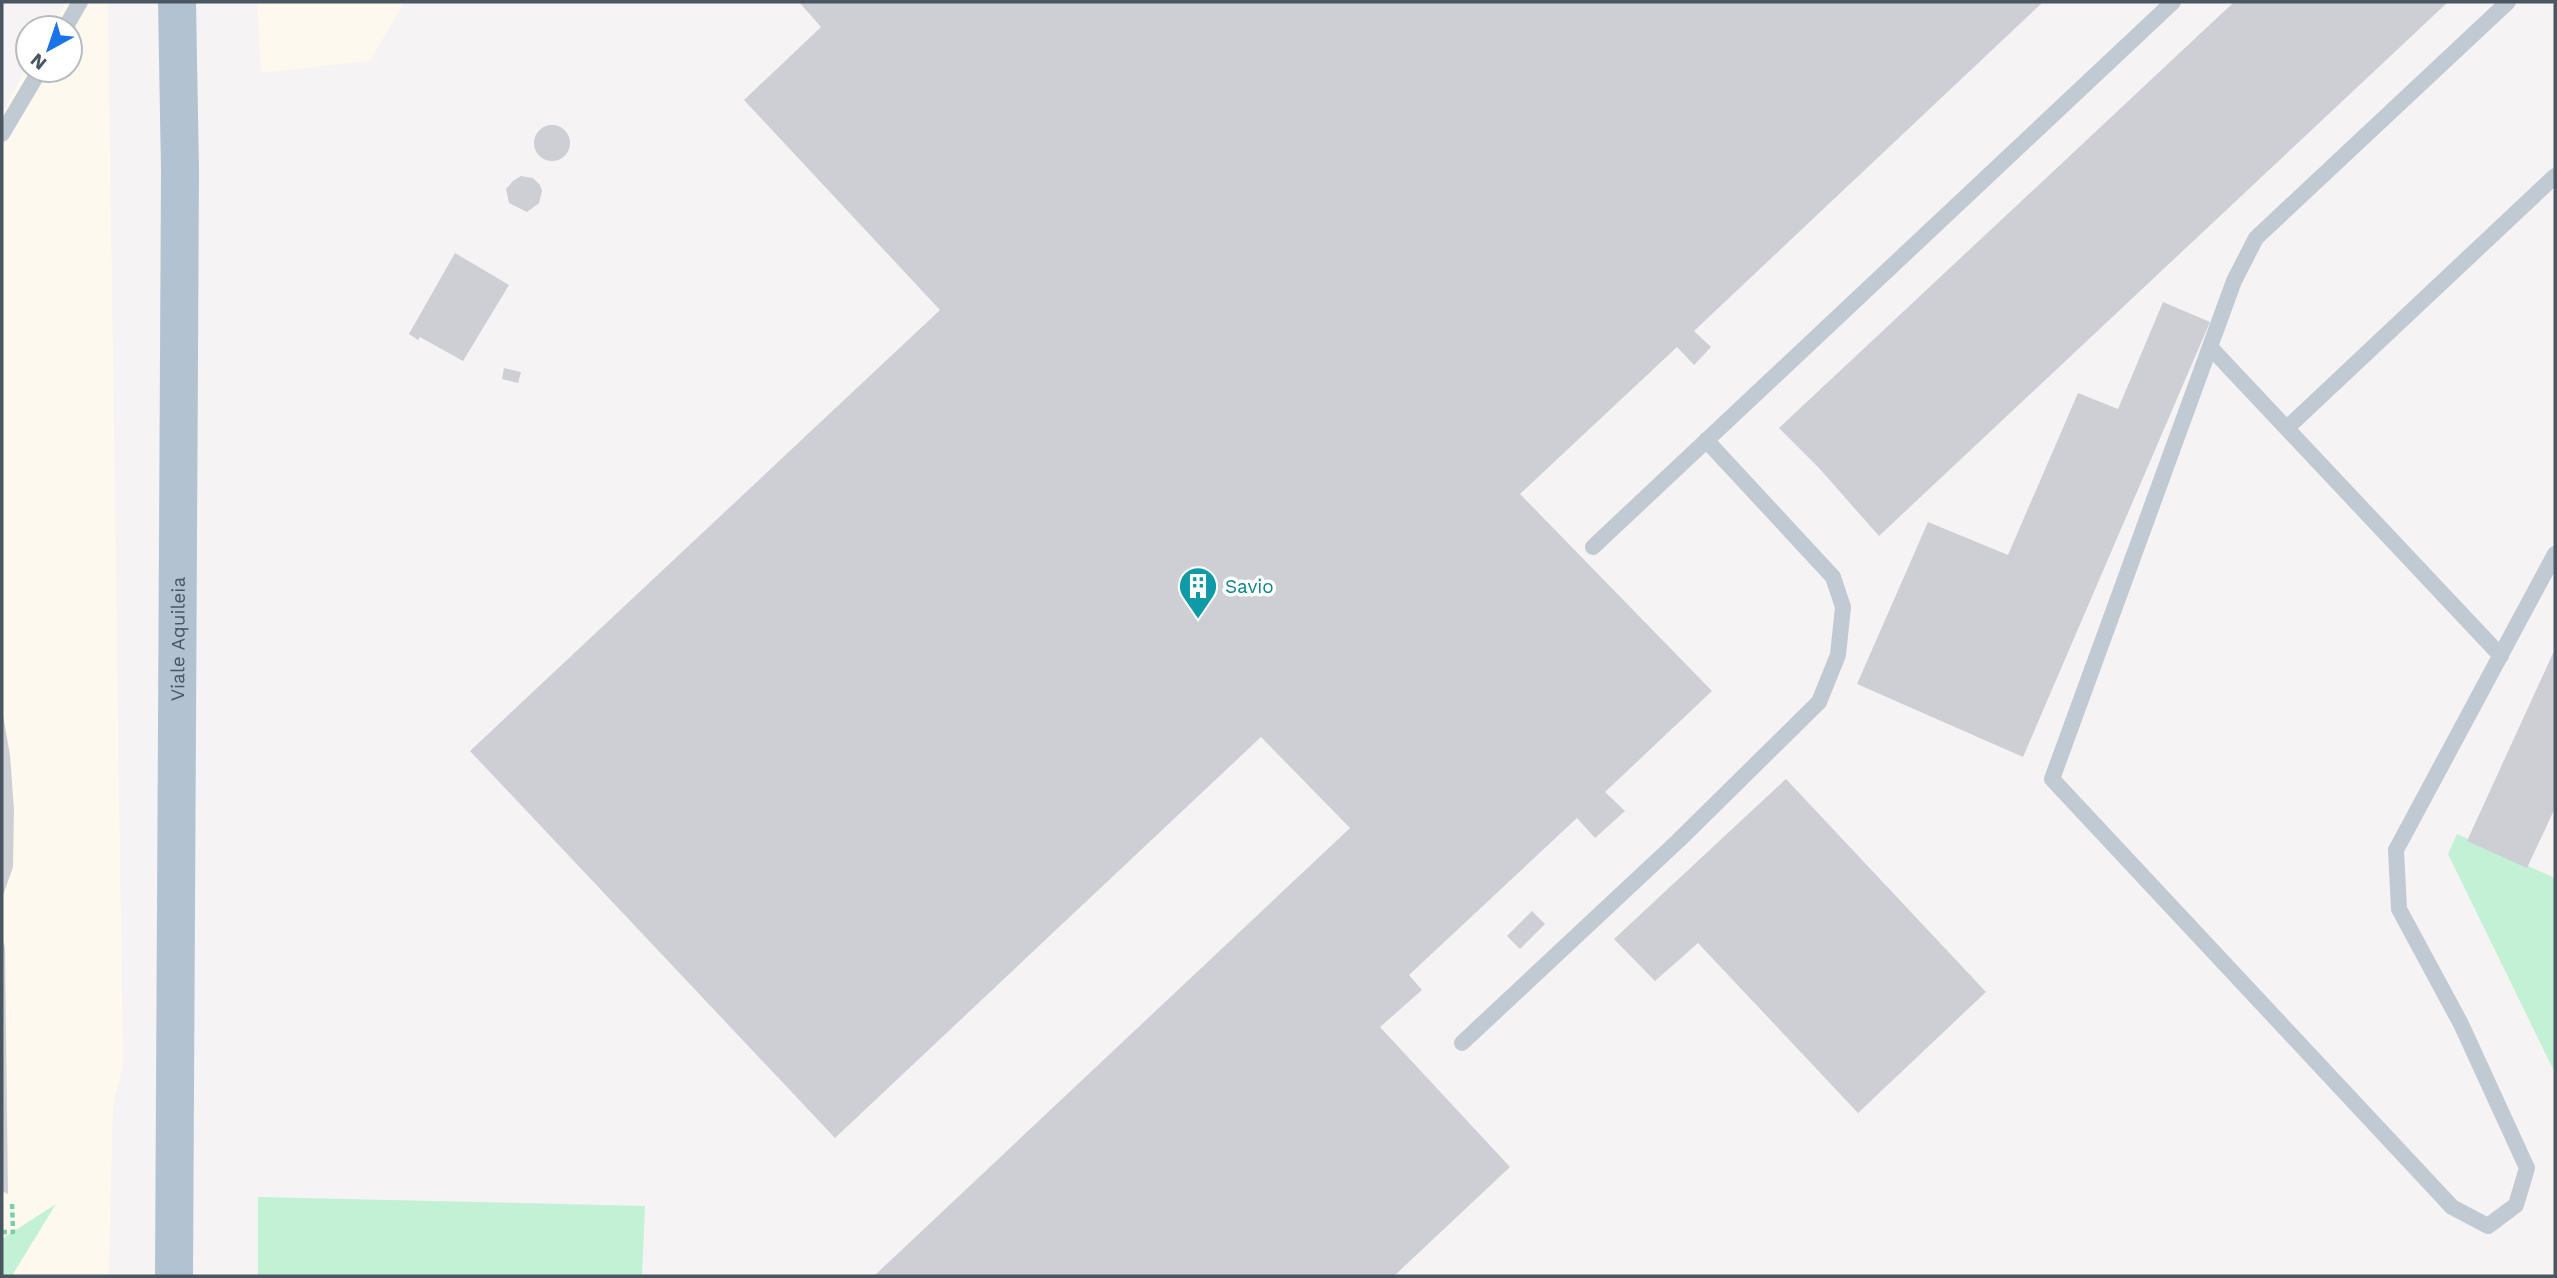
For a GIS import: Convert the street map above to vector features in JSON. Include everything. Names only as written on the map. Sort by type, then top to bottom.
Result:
[{"type":"main road","name":"Viale Aquileia","points":[[174,1276],[180,185],[177,2]]},
{"type":"lane","points":[[1593,547],[2172,2]]},
{"type":"lane","points":[[2508,2],[2256,238],[2234,281],[2052,779],[2452,1207],[2488,1226],[2516,1205],[2527,1168],[2460,1024],[2399,909],[2396,850],[2555,554]]},
{"type":"lane","points":[[2,134],[32,84]]},
{"type":"lane","points":[[2287,428],[2555,176]]},
{"type":"lane","points":[[2210,347],[2501,656]]},
{"type":"lane","points":[[1461,1043],[1678,841],[1819,702],[1838,655],[1843,607],[1833,577],[1706,440]]},
{"type":"path","points":[[2,1232],[13,1232],[12,1202]]},
{"type":"shaded area","points":[[66,2],[108,2],[123,1066],[113,1105],[109,1276],[2,1276],[2,112],[18,84],[84,84],[84,14],[59,14]]},
{"type":"shaded area","points":[[257,2],[404,2],[370,61],[261,73]]},
{"type":"green space","points":[[2457,834],[2555,878],[2555,1073],[2448,854]]},
{"type":"green space","points":[[258,1197],[645,1206],[642,1276],[258,1276]]},
{"type":"green space","points":[[56,1204],[13,1274],[16,1276],[2,1276],[2,1239]]},
{"type":"building","name":"Savio","points":[[799,2],[2043,2],[1694,331],[1711,347],[1694,365],[1677,347],[1520,494],[1712,691],[1605,792],[1625,811],[1595,838],[1577,818],[1409,975],[1422,990],[1380,1027],[1510,1167],[1394,1276],[874,1276],[1350,828],[1261,737],[835,1138],[470,751],[940,310],[744,100],[821,27]]},
{"type":"building","points":[[2234,2],[2448,2],[1879,536],[1819,468],[1779,428]]},
{"type":"building","points":[[552,125],[564,131],[570,143],[564,155],[552,161],[540,155],[534,143],[540,131]]},
{"type":"building","points":[[521,176],[533,178],[542,191],[539,203],[527,212],[509,203],[506,189]]},
{"type":"building","points":[[455,253],[509,285],[463,361],[420,337],[418,340],[409,334]]},
{"type":"building","points":[[2163,302],[2210,322],[2023,757],[1857,684],[1928,522],[2008,555],[2078,393],[2118,409]]},
{"type":"building","points":[[504,368],[521,372],[518,383],[502,379]]},
{"type":"building","points":[[2555,649],[2555,808],[2527,868],[2467,841]]},
{"type":"building","points":[[2,709],[10,755],[14,810],[13,867],[2,898]]},
{"type":"building","points":[[1786,779],[1986,992],[1858,1113],[1698,943],[1655,981],[1614,939]]},
{"type":"building","points":[[1532,911],[1545,924],[1520,949],[1507,936]]},
{"type":"building","points":[[2,938],[5,947],[8,1194],[2,1191]]},
{"type":"place","name":"Savio","points":[[1198,620]]}]
